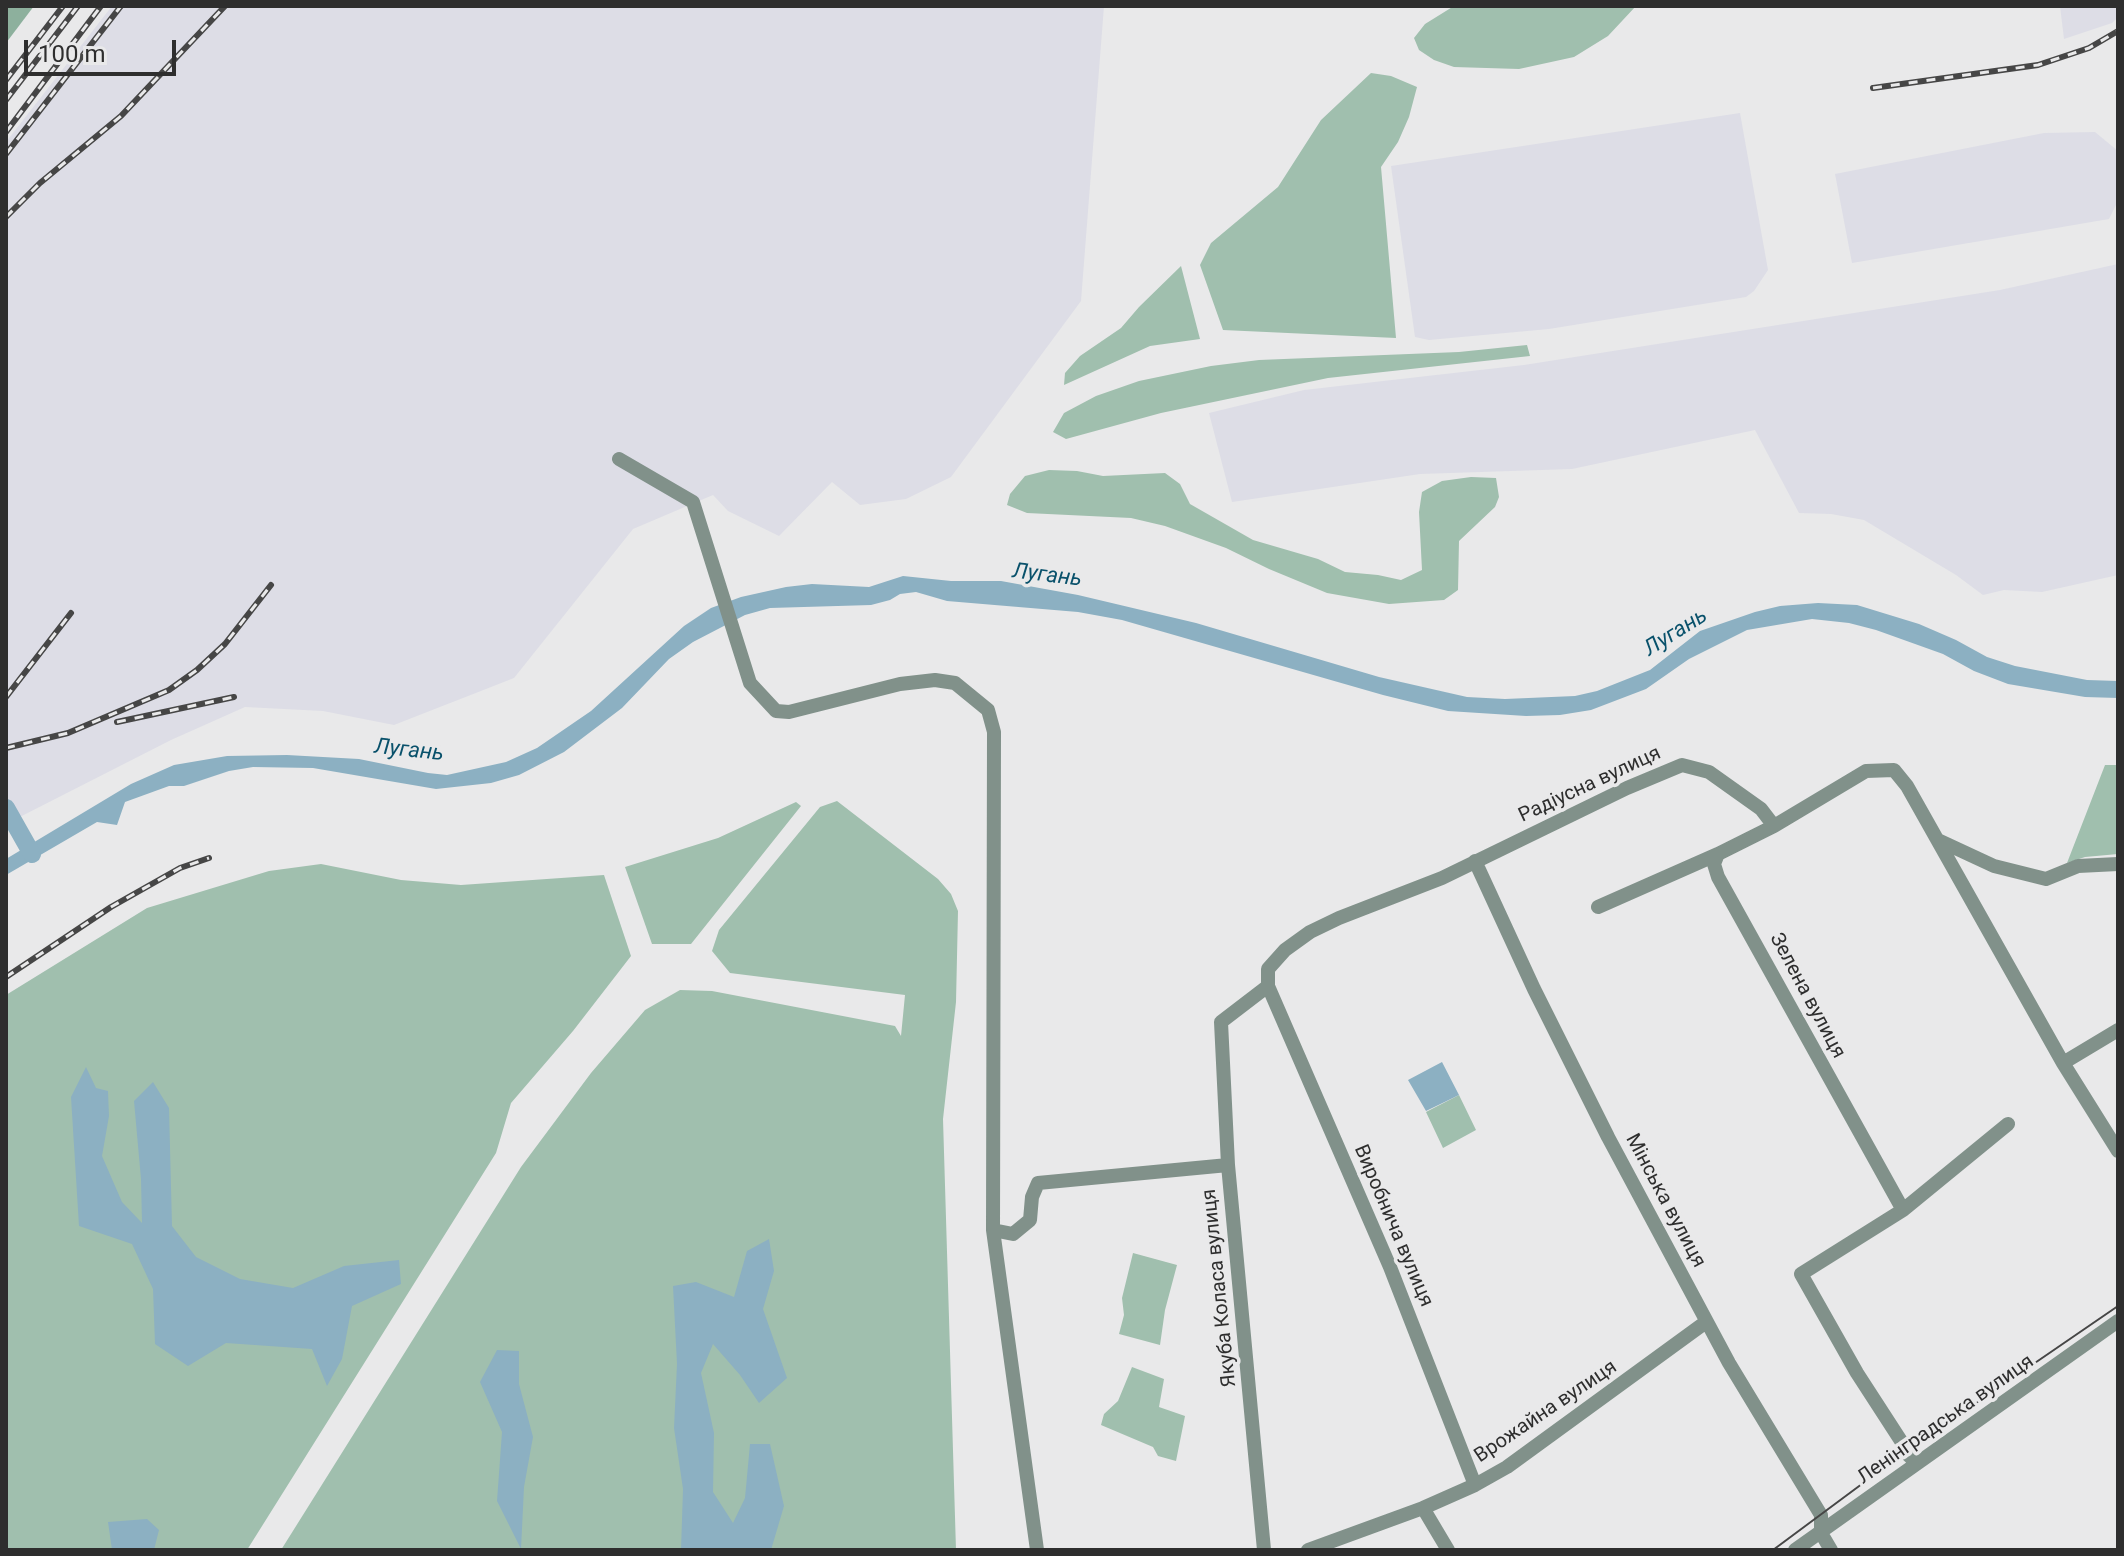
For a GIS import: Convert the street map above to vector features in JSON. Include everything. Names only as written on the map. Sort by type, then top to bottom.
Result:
[{"type":"street","points":[[619,459],[693,502],[750,683],[776,711],[789,712],[900,684],[935,680],[955,683],[988,710],[994,732],[993,1230],[1037,1550]]},
{"type":"street","name":"Радіусна вулиця","points":[[1221,1022],[1268,986],[1268,969],[1285,950],[1310,932],[1442,878],[1627,788],[1682,765],[1709,772],[1761,809],[1774,826]]},
{"type":"street","points":[[1598,907],[1774,826],[1866,771],[1894,770],[1907,786],[2063,1063],[2118,1151]]},
{"type":"street","points":[[1938,840],[1994,866],[2046,879],[2078,866],[2118,864]]},
{"type":"street","name":"Зелена вулиця","points":[[1718,854],[1714,864],[1718,877],[1903,1210]]},
{"type":"street","name":"Мінська вулиця","points":[[1475,861],[1540,1002],[1706,1322],[1821,1515],[1821,1533],[1831,1550]]},
{"type":"street","name":"Виробнича вулиця","points":[[1268,986],[1390,1267],[1475,1485]]},
{"type":"street","name":"Якуба Коласа вулиця","points":[[1221,1022],[1228,1165],[1264,1550]]},
{"type":"street","points":[[2063,1063],[2118,1030]]},
{"type":"street","points":[[1917,1463],[1905,1452],[1801,1274],[1903,1210],[2008,1124]]},
{"type":"street","points":[[993,1230],[1013,1234],[1030,1220],[1032,1197],[1038,1183],[1228,1165]]},
{"type":"street","name":"Ленінградська вулиця","points":[[1795,1550],[2118,1321]]},
{"type":"street","name":"Врожайна вулиця","points":[[1308,1550],[1423,1508],[1507,1467],[1706,1322]]},
{"type":"street","points":[[1423,1508],[1448,1550]]},
{"type":"shaded area","points":[[112,6],[1104,6],[1081,301],[951,477],[906,499],[860,505],[832,482],[779,536],[728,511],[713,495],[633,529],[514,678],[394,725],[323,711],[245,707],[171,740],[6,824],[6,142]]},
{"type":"shaded area","points":[[2060,6],[2118,6],[2118,17],[2112,23],[2064,39]]},
{"type":"shaded area","points":[[1740,113],[1768,270],[1754,291],[1746,297],[1549,329],[1429,340],[1415,337],[1391,166]]},
{"type":"shaded area","points":[[2095,132],[2118,151],[2118,201],[2109,219],[1852,263],[1835,174],[2044,133]]},
{"type":"shaded area","points":[[2118,264],[2118,575],[2042,592],[2004,590],[1983,595],[1956,575],[1864,520],[1831,514],[1799,513],[1755,430],[1572,469],[1420,474],[1232,502],[1209,413],[1304,390],[1524,365],[2000,290]]},
{"type":"green space","points":[[6,6],[34,6],[6,43]]},
{"type":"green space","points":[[1454,6],[1636,6],[1608,36],[1574,57],[1519,69],[1454,67],[1434,60],[1419,50],[1414,38],[1425,24]]},
{"type":"green space","points":[[1371,73],[1391,76],[1417,87],[1398,142],[1381,167],[1396,338],[1223,330],[1200,265],[1211,243],[1278,187],[1321,120]]},
{"type":"green space","points":[[1181,266],[1200,339],[1150,346],[1064,385],[1065,373],[1080,356],[1121,328]]},
{"type":"green space","points":[[1527,345],[1530,356],[1328,378],[1161,413],[1066,439],[1053,432],[1064,413],[1096,396],[1139,381],[1211,366],[1259,360],[1459,352]]},
{"type":"green space","points":[[1049,470],[1103,476],[1165,473],[1180,484],[1190,504],[1253,540],[1318,559],[1345,572],[1401,580],[1422,570],[1419,512],[1422,492],[1442,481],[1496,478],[1499,497],[1495,507],[1459,541],[1458,590],[1444,600],[1389,604],[1327,593],[1226,548],[1165,526],[1131,518],[1027,513],[1007,505],[1010,494],[1025,476]]},
{"type":"green space","points":[[2105,765],[2118,765],[2118,854],[2085,857],[2067,863]]},
{"type":"green space","points":[[837,801],[938,879],[951,894],[958,911],[956,1002],[943,1119],[956,1550],[281,1550],[521,1167],[591,1073],[645,1010],[680,990],[712,991],[895,1026],[901,1036],[905,995],[730,973],[712,951],[719,930],[820,807]]},
{"type":"green space","points":[[796,802],[801,806],[691,944],[652,944],[625,867],[718,838]]},
{"type":"green space","points":[[321,864],[401,880],[461,885],[604,875],[631,956],[573,1031],[511,1103],[496,1153],[247,1550],[6,1550],[6,995],[147,908],[269,871]]},
{"type":"green space","points":[[1459,1095],[1476,1130],[1443,1148],[1426,1112]]},
{"type":"green space","points":[[1133,1253],[1177,1265],[1160,1345],[1119,1334],[1124,1315],[1122,1298]]},
{"type":"green space","points":[[1132,1367],[1164,1379],[1159,1407],[1185,1416],[1176,1461],[1158,1456],[1153,1447],[1101,1425],[1104,1414],[1118,1401]]},
{"type":"water","points":[[903,576],[951,581],[1001,581],[1078,595],[1196,623],[1379,677],[1467,697],[1505,699],[1575,696],[1597,691],[1650,670],[1700,631],[1755,612],[1780,606],[1818,603],[1857,605],[1919,624],[1987,657],[2015,666],[2087,680],[2118,681],[2118,698],[2085,697],[2008,684],[1974,671],[1943,654],[1876,630],[1812,619],[1747,630],[1689,659],[1646,689],[1591,710],[1526,716],[1448,711],[1122,620],[1078,612],[947,601],[916,592],[900,594],[871,605],[770,608],[745,615],[693,642],[669,659],[622,708],[564,752],[519,775],[491,783],[436,789],[313,768],[253,767],[229,771],[184,786],[169,786],[125,802],[117,825],[97,822],[6,875],[6,859],[131,784],[174,765],[227,756],[287,755],[359,759],[447,775],[506,762],[537,748],[591,711],[684,626],[711,608],[741,597],[786,587],[812,584],[869,587]]},
{"type":"water","points":[[1442,1062],[1459,1095],[1426,1111],[1408,1080]]},
{"type":"water","points":[[86,1067],[96,1088],[108,1091],[109,1116],[102,1156],[122,1202],[142,1223],[134,1101],[153,1082],[169,1108],[172,1226],[196,1257],[240,1279],[293,1288],[344,1266],[399,1260],[401,1284],[352,1306],[342,1359],[327,1386],[312,1349],[226,1343],[188,1366],[155,1344],[153,1289],[132,1244],[79,1226],[71,1097]]},
{"type":"water","points":[[769,1239],[774,1271],[763,1309],[787,1378],[759,1403],[713,1344],[701,1373],[714,1433],[713,1492],[733,1523],[745,1498],[750,1444],[770,1444],[784,1506],[771,1550],[681,1550],[683,1489],[674,1428],[677,1364],[673,1286],[696,1282],[734,1297],[747,1251]]},
{"type":"water","points":[[497,1350],[519,1351],[519,1384],[533,1437],[524,1487],[521,1549],[497,1501],[502,1432],[480,1382]]},
{"type":"water","points":[[147,1519],[159,1530],[154,1550],[112,1550],[108,1522]]},
{"type":"waterway","points":[[6,808],[32,854]]},
{"type":"tram line","points":[[1773,1550],[1905,1452],[2118,1306]]},
{"type":"railway","points":[[6,80],[63,6]]},
{"type":"railway","points":[[6,100],[78,6]]},
{"type":"railway","points":[[6,132],[101,6]]},
{"type":"railway","points":[[6,154],[121,6]]},
{"type":"railway","points":[[6,217],[40,183],[121,116],[225,6]]},
{"type":"railway","points":[[1873,88],[2038,65],[2089,48],[2118,31]]},
{"type":"railway","points":[[6,748],[68,733],[169,690],[225,644],[271,585]]},
{"type":"railway","points":[[6,697],[71,613]]},
{"type":"railway","points":[[117,722],[234,697]]},
{"type":"railway","points":[[6,977],[111,907],[180,868],[209,858]]},
{"type":"water label","name":"Лугань","points":[[1047,576]]},
{"type":"water label","name":"Лугань","points":[[1676,633]]},
{"type":"water label","name":"Лугань","points":[[409,751]]}]
